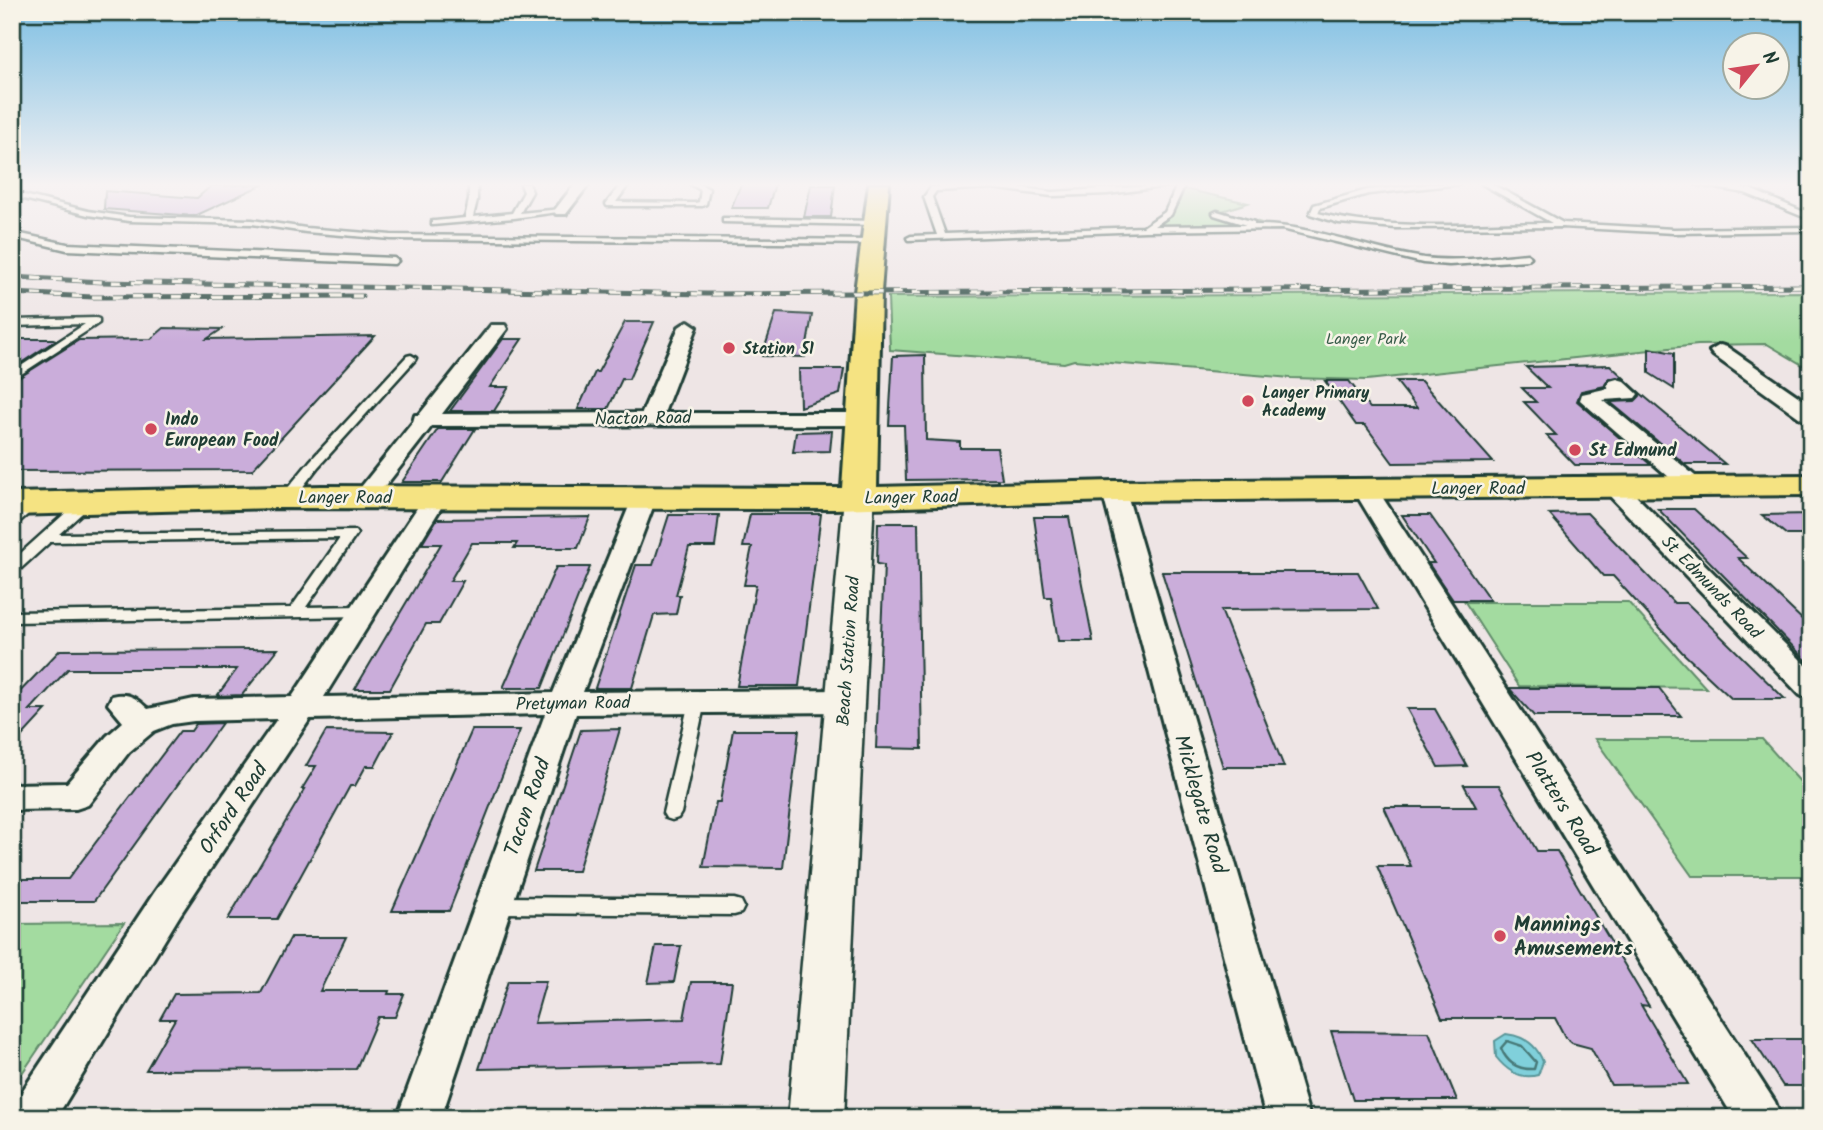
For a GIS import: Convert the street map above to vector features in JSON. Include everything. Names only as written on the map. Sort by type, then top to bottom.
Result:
[{"type":"main road","name":"Beach Station Road","points":[[859,498],[874,237]]},
{"type":"main road","name":"Langer Road","points":[[19,510],[87,501],[287,498],[859,498],[1018,496],[1114,491],[1811,485]]},
{"type":"street","points":[[651,418],[688,327]]},
{"type":"street","points":[[365,497],[498,328]]},
{"type":"street","points":[[1720,351],[1811,415]]},
{"type":"street","points":[[1618,384],[1628,394],[1595,395],[1589,398],[1590,400],[1692,485]]},
{"type":"street","name":"Nacton Road","points":[[423,420],[863,419]]},
{"type":"street","name":"St Edmunds Road","points":[[1614,487],[1811,688]]},
{"type":"street","name":"Platters Road","points":[[1365,489],[1759,1118]]},
{"type":"street","name":"Micklegate Road","points":[[1114,491],[1288,1118]]},
{"type":"street","name":"Orford Road","points":[[30,1118],[167,904],[301,708],[435,498]]},
{"type":"street","name":"Beach Station Road","points":[[816,1118],[859,498]]},
{"type":"street","name":"Tacon Road","points":[[419,1118],[564,703],[644,499]]},
{"type":"street","name":"Pretyman Road","points":[[12,797],[76,796],[118,744],[133,714],[168,714],[194,710],[564,703],[845,701]]},
{"type":"lane","points":[[24,237],[67,247],[394,261]]},
{"type":"lane","points":[[388,237],[417,237]]},
{"type":"lane","points":[[911,238],[949,237]]},
{"type":"lane","points":[[1320,237],[1423,260],[1449,262],[1527,257]]},
{"type":"lane","points":[[12,323],[96,321],[15,373]]},
{"type":"lane","points":[[287,498],[314,464],[411,358]]},
{"type":"lane","points":[[12,569],[87,501]]},
{"type":"lane","points":[[46,538],[350,534],[295,612]]},
{"type":"lane","points":[[12,617],[362,611]]},
{"type":"lane","points":[[672,813],[697,702]]},
{"type":"lane","points":[[493,905],[734,907]]},
{"type":"green space","name":"Langer Park","points":[[1811,292],[1811,370],[1767,344],[1698,345],[1367,380],[1291,378],[1074,360],[1064,363],[890,350],[888,297]]},
{"type":"green space","points":[[1465,602],[1628,602],[1706,688],[1519,686]]},
{"type":"green space","points":[[1595,739],[1762,739],[1811,794],[1811,876],[1692,876]]},
{"type":"green space","points":[[124,923],[12,1088],[12,924]]},
{"type":"water","points":[[1506,1034],[1524,1039],[1537,1051],[1543,1062],[1538,1075],[1514,1073],[1496,1057],[1495,1041]]},
{"type":"building","points":[[776,313],[812,315],[805,357],[762,356]]},
{"type":"building","points":[[625,322],[654,322],[629,379],[622,379],[608,409],[578,409],[595,372],[598,372]]},
{"type":"building","name":"Indo European Food","points":[[164,328],[222,329],[207,339],[375,336],[252,470],[12,471],[12,382],[79,340],[151,339]]},
{"type":"building","points":[[12,339],[53,339],[56,340],[12,369]]},
{"type":"building","points":[[503,339],[522,339],[490,387],[509,387],[494,411],[450,411]]},
{"type":"building","points":[[1649,348],[1674,353],[1674,389],[1649,373]]},
{"type":"building","points":[[925,355],[926,440],[960,442],[960,448],[997,448],[1002,479],[906,480],[904,425],[889,425],[893,356]]},
{"type":"building","points":[[1610,365],[1624,378],[1609,378],[1605,386],[1581,391],[1577,401],[1651,465],[1575,465],[1546,435],[1556,435],[1524,402],[1536,402],[1522,388],[1548,388],[1526,367]]},
{"type":"building","points":[[799,369],[844,369],[840,394],[800,407]]},
{"type":"building","points":[[1325,381],[1349,381],[1370,408],[1417,408],[1396,381],[1421,381],[1493,462],[1393,463],[1365,425],[1356,425]]},
{"type":"building","points":[[1639,392],[1725,464],[1685,464],[1610,402],[1635,401],[1640,396]]},
{"type":"building","points":[[438,429],[475,429],[442,482],[402,482]]},
{"type":"building","points":[[832,431],[830,451],[793,452],[796,432]]},
{"type":"building","points":[[1658,509],[1694,509],[1747,558],[1738,558],[1811,628],[1811,665]]},
{"type":"building","points":[[1587,513],[1674,603],[1687,603],[1785,699],[1732,699],[1682,652],[1613,576],[1603,576],[1549,514]]},
{"type":"building","points":[[750,514],[821,514],[799,686],[737,686],[756,585],[744,585],[752,547],[743,547]]},
{"type":"building","points":[[1811,514],[1811,535],[1787,535],[1762,515]]},
{"type":"building","points":[[669,515],[719,515],[715,547],[689,547],[676,595],[680,595],[676,614],[654,615],[632,688],[595,688],[636,565],[653,565]]},
{"type":"building","points":[[1402,515],[1430,515],[1490,600],[1453,600],[1428,563],[1434,563]]},
{"type":"building","points":[[590,517],[578,548],[514,548],[517,543],[472,543],[450,581],[463,581],[439,624],[426,624],[390,689],[355,689],[441,544],[422,544],[437,519]]},
{"type":"building","points":[[1034,517],[1069,517],[1093,641],[1058,641],[1051,597],[1045,597]]},
{"type":"building","points":[[878,523],[918,523],[922,749],[876,748],[884,565],[877,564]]},
{"type":"building","points":[[556,567],[590,567],[542,688],[503,688]]},
{"type":"building","points":[[1162,572],[1358,572],[1378,609],[1221,610],[1284,767],[1223,767]]},
{"type":"building","points":[[278,649],[242,695],[217,696],[237,669],[68,669],[30,710],[46,710],[12,747],[12,700],[60,650]]},
{"type":"building","points":[[1509,688],[1659,688],[1681,716],[1534,716]]},
{"type":"building","points":[[1407,709],[1435,709],[1467,766],[1438,767]]},
{"type":"building","points":[[222,723],[94,901],[12,901],[12,879],[68,879],[180,731],[191,731],[196,724]]},
{"type":"building","points":[[620,729],[578,871],[534,871],[581,730]]},
{"type":"building","points":[[472,730],[520,730],[449,911],[392,911]]},
{"type":"building","points":[[733,730],[799,730],[783,868],[703,867],[716,802],[720,802]]},
{"type":"building","points":[[326,731],[393,732],[375,766],[366,766],[355,786],[350,786],[277,919],[228,919],[305,789],[302,789],[316,766],[306,766]]},
{"type":"building","name":"Mannings Amusements","points":[[1464,785],[1499,785],[1537,851],[1557,851],[1649,1006],[1641,1005],[1688,1084],[1611,1085],[1591,1048],[1572,1043],[1565,1037],[1555,1018],[1442,1018],[1377,866],[1411,866],[1384,807],[1476,807]]},
{"type":"building","points":[[291,937],[346,937],[320,991],[389,991],[388,994],[404,994],[395,1017],[378,1017],[356,1069],[146,1070],[175,1019],[160,1019],[174,994],[261,993]]},
{"type":"building","points":[[656,946],[681,946],[674,982],[648,983]]},
{"type":"building","points":[[508,981],[546,981],[534,1023],[684,1019],[691,982],[732,982],[720,1064],[479,1069]]},
{"type":"building","points":[[1331,1031],[1429,1032],[1457,1100],[1353,1100]]},
{"type":"building","points":[[1752,1039],[1811,1039],[1811,1086],[1783,1086]]},
{"type":"railway","points":[[12,277],[103,282],[707,294],[1811,286]]},
{"type":"railway","points":[[12,293],[93,297],[362,296]]},
{"type":"place","name":"Station 51","points":[[729,348]]},
{"type":"place","name":"Langer Primary Academy","points":[[1248,401]]},
{"type":"place","name":"Indo European Food","points":[[151,429]]},
{"type":"place","name":"St Edmund","points":[[1575,450]]},
{"type":"place","name":"Mannings Amusements","points":[[1500,936]]}]
